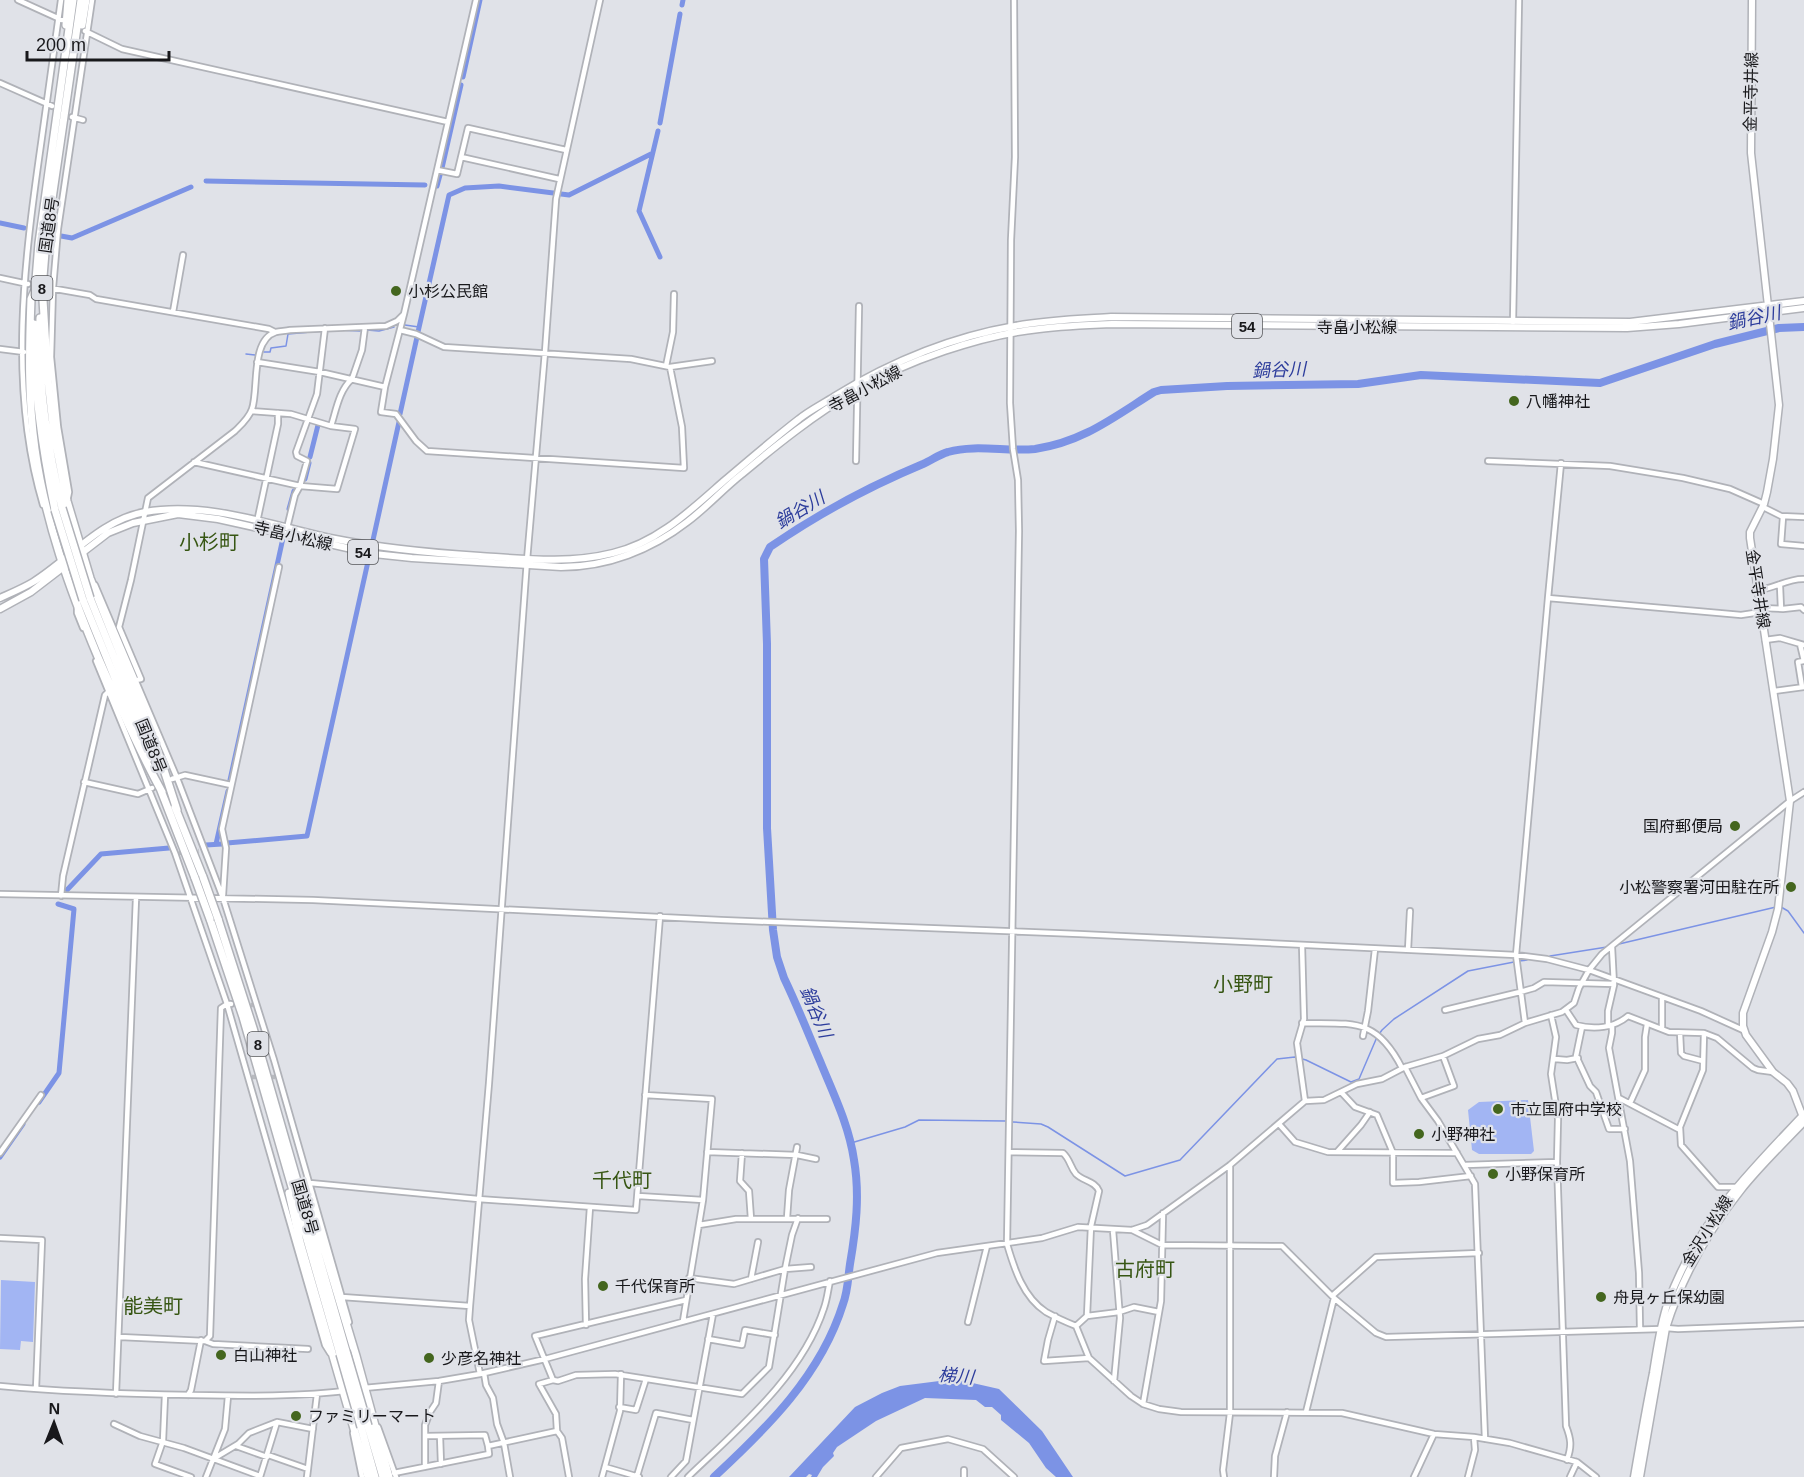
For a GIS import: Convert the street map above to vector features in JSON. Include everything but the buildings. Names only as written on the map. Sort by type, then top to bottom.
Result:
[{"type":"highway","name":"8","points":[[63,76],[68,0]]},
{"type":"highway","name":"国道8号","points":[[74,0],[39,243],[35,290],[34,346],[37,404],[43,454],[87,599],[162,792],[199,878]]},
{"type":"highway","name":"国道8号","points":[[58,509],[42,392],[39,344],[46,240],[81,0]]},
{"type":"highway","name":"8","points":[[72,68],[77,61],[86,0]]},
{"type":"highway","name":"8","points":[[42,285],[54,434],[81,549]]},
{"type":"highway","name":"8","points":[[35,290],[31,299],[28,374],[35,450],[54,535],[77,606],[121,711],[162,792]]},
{"type":"highway","points":[[81,549],[90,578],[154,739],[177,810]]},
{"type":"highway","name":"国道8号","points":[[87,599],[177,810],[253,1028],[284,1135],[290,1171]]},
{"type":"highway","name":"国道8号","points":[[214,919],[273,1123],[276,1144],[298,1187],[346,1351],[375,1477]]},
{"type":"highway","points":[[290,1171],[298,1187],[300,1242],[368,1477]]},
{"type":"highway","points":[[346,1351],[365,1388],[393,1476]]},
{"type":"highway","name":"国道8号","points":[[364,1426],[383,1477]]},
{"type":"main road","name":"金平寺井線","points":[[1743,1030],[1743,1013],[1772,932],[1778,907],[1790,801],[1750,538],[1750,532],[1764,506],[1773,459],[1779,405],[1751,153],[1752,0]]},
{"type":"main road","name":"寺畠小松線","points":[[81,549],[108,533],[143,520],[166,515],[192,515],[374,554],[579,567],[616,559],[654,543],[687,522],[806,422],[858,390],[896,370],[949,350],[1037,322],[1111,317],[1644,327],[1804,301]]},
{"type":"main road","name":"寺畠小松線","points":[[1768,308],[1804,308]]},
{"type":"main road","name":"寺畠小松線","points":[[0,609],[26,596],[109,525],[134,514],[172,508],[192,509],[396,549],[526,563],[592,558],[615,553],[646,540],[668,527],[802,417],[858,382],[893,364],[946,343],[1011,330]]},
{"type":"main road","name":"寺畠小松線","points":[[0,598],[62,564]]},
{"type":"main road","points":[[1743,1030],[1773,1072],[1793,1091],[1804,1118]]},
{"type":"main road","name":"金沢小松線","points":[[1640,1477],[1668,1302],[1696,1241],[1735,1187],[1804,1118]]},
{"type":"main road","name":"金沢小松線","points":[[1634,1477],[1664,1328],[1698,1253],[1727,1207],[1804,1118]]},
{"type":"street","points":[[18,0],[60,20]]},
{"type":"street","points":[[54,535],[40,498],[29,446],[24,352],[26,283],[61,0]]},
{"type":"street","points":[[68,501],[69,492],[58,427],[51,357],[52,288],[58,229],[92,0]]},
{"type":"street","points":[[476,0],[381,412],[396,414],[416,441],[427,451],[684,468],[682,427],[668,367],[673,332],[674,294]]},
{"type":"street","points":[[510,1477],[493,1398],[482,1374],[469,1320],[556,194],[600,0]]},
{"type":"street","points":[[1014,0],[1015,157],[1011,232],[1011,431],[1018,480],[1018,543],[1007,1244],[1014,1270],[1023,1287],[1044,1311],[1076,1326],[1089,1358],[1143,1404],[1159,1410],[1230,1413],[1342,1413],[1434,1434],[1510,1443],[1577,1462],[1596,1477]]},
{"type":"street","points":[[1513,325],[1519,0]]},
{"type":"street","points":[[86,32],[122,49],[448,122]]},
{"type":"street","points":[[0,83],[49,105]]},
{"type":"street","points":[[74,117],[83,120]]},
{"type":"street","points":[[437,170],[457,174],[468,128],[566,150]]},
{"type":"street","points":[[461,157],[559,179]]},
{"type":"street","points":[[173,312],[183,255]]},
{"type":"street","points":[[0,278],[26,283]]},
{"type":"street","points":[[52,288],[90,295],[96,299],[269,329],[275,332]]},
{"type":"street","points":[[856,461],[859,306]]},
{"type":"street","points":[[136,680],[141,679],[120,627],[148,498],[235,431],[252,411],[257,362],[266,338],[275,332],[386,326],[397,321],[404,314]]},
{"type":"street","points":[[331,426],[340,396],[352,379],[362,350],[365,327]]},
{"type":"street","points":[[287,528],[307,461],[297,456],[296,452],[317,393],[325,328]]},
{"type":"street","points":[[400,330],[417,334],[444,347],[631,359],[668,367],[712,361]]},
{"type":"street","points":[[0,349],[24,352]]},
{"type":"street","points":[[257,362],[320,372],[385,387]]},
{"type":"street","points":[[194,462],[300,486],[337,489],[339,487],[355,429],[331,426],[308,418],[252,411]]},
{"type":"street","points":[[257,522],[278,424],[278,413]]},
{"type":"street","points":[[1488,461],[1610,466],[1683,478],[1730,489],[1783,517],[1804,517]]},
{"type":"street","points":[[1525,1023],[1516,960],[1561,463]]},
{"type":"street","points":[[1783,517],[1781,544],[1804,546]]},
{"type":"street","points":[[223,898],[226,847],[222,829],[279,567]]},
{"type":"street","points":[[90,578],[99,591],[136,680],[202,851],[223,898],[277,1077],[298,1187],[342,1297],[356,1345],[346,1351]]},
{"type":"street","points":[[1758,590],[1804,579]]},
{"type":"street","points":[[1780,586],[1781,609]]},
{"type":"street","points":[[1548,598],[1730,614],[1803,608]]},
{"type":"street","points":[[77,606],[76,613],[177,853],[229,1004],[325,1345],[336,1366]]},
{"type":"street","points":[[1765,640],[1780,638],[1802,644],[1804,661],[1798,662],[1803,687],[1774,691]]},
{"type":"street","points":[[61,896],[63,876],[84,782],[105,695],[108,691]]},
{"type":"street","points":[[175,779],[185,775],[231,785]]},
{"type":"street","points":[[84,782],[138,794],[151,789]]},
{"type":"street","points":[[0,1386],[116,1394],[228,1396],[317,1394],[439,1381],[482,1374],[546,1359],[937,1253],[1007,1244],[1058,1234],[1078,1227],[1131,1230],[1147,1225],[1230,1165],[1305,1101],[1324,1100],[1357,1084],[1382,1079],[1404,1067],[1443,1056],[1478,1040],[1500,1035],[1525,1023],[1566,1011],[1574,1003],[1589,970],[1612,947],[1804,792]]},
{"type":"street","points":[[0,894],[313,900],[1408,950],[1516,960],[1547,959],[1589,970],[1614,982],[1701,1011],[1743,1030]]},
{"type":"street","points":[[116,1394],[120,1337],[135,898]]},
{"type":"street","points":[[1408,950],[1410,911]]},
{"type":"street","points":[[298,1187],[636,1210],[660,916]]},
{"type":"street","points":[[1302,945],[1304,1005],[1298,1043],[1305,1101]]},
{"type":"street","points":[[1612,947],[1614,982],[1608,1011],[1608,1024],[1611,1026],[1612,1033],[1609,1048],[1630,1161],[1639,1273],[1640,1329]]},
{"type":"street","points":[[1363,1036],[1375,949]]},
{"type":"street","points":[[1445,1010],[1520,993],[1544,982],[1614,982]]},
{"type":"street","points":[[1662,997],[1662,1029]]},
{"type":"street","points":[[188,1395],[203,1341],[210,1336],[221,1008],[229,1004]]},
{"type":"street","points":[[1566,1011],[1576,1025],[1582,1027],[1611,1026],[1628,1017],[1680,1033],[1704,1033],[1717,1038],[1753,1068],[1773,1072]]},
{"type":"street","points":[[1551,1015],[1556,1037],[1555,1059],[1551,1074],[1558,1119],[1557,1162],[1566,1426],[1572,1446],[1568,1460]]},
{"type":"street","points":[[1302,1023],[1355,1024],[1366,1027],[1379,1035],[1404,1067],[1475,1184],[1485,1439]]},
{"type":"street","points":[[1630,1103],[1645,1070],[1647,1024]]},
{"type":"street","points":[[1582,1027],[1576,1051],[1578,1058],[1590,1086],[1596,1092],[1609,1129],[1625,1129]]},
{"type":"street","points":[[1680,1033],[1681,1053],[1703,1061]]},
{"type":"street","points":[[1704,1033],[1703,1070],[1680,1130],[1681,1144],[1718,1187],[1735,1187]]},
{"type":"street","points":[[1421,1098],[1454,1086],[1443,1056]]},
{"type":"street","points":[[1555,1059],[1578,1058]]},
{"type":"street","points":[[1341,1092],[1355,1107],[1377,1115],[1393,1153],[1393,1183],[1471,1176]]},
{"type":"street","points":[[0,1153],[41,1095]]},
{"type":"street","points":[[645,1095],[712,1099],[703,1200],[683,1321]]},
{"type":"street","points":[[1619,1098],[1680,1130]]},
{"type":"street","points":[[1337,1152],[1370,1112]]},
{"type":"street","points":[[1279,1124],[1295,1142],[1315,1149],[1337,1152],[1457,1153]]},
{"type":"street","points":[[788,1218],[789,1190],[797,1147]]},
{"type":"street","points":[[707,1152],[797,1155],[816,1159]]},
{"type":"street","points":[[1009,1152],[1063,1154],[1069,1159],[1076,1174],[1097,1186],[1099,1191],[1091,1226],[1087,1316]]},
{"type":"street","points":[[742,1153],[740,1181],[749,1191],[751,1219]]},
{"type":"street","points":[[1465,1165],[1557,1162]]},
{"type":"street","points":[[1224,1477],[1230,1413],[1230,1165]]},
{"type":"street","points":[[638,1196],[703,1200]]},
{"type":"street","points":[[586,1325],[585,1279],[590,1207]]},
{"type":"street","points":[[1143,1404],[1159,1312],[1162,1283],[1163,1213]]},
{"type":"street","points":[[568,1477],[562,1438],[557,1431],[556,1414],[539,1384],[576,1375],[621,1374],[742,1394],[769,1367],[785,1269],[792,1234],[798,1218]]},
{"type":"street","points":[[699,1225],[751,1219],[827,1219]]},
{"type":"street","points":[[1113,1230],[1119,1312],[1114,1381]]},
{"type":"street","points":[[1131,1230],[1162,1245],[1282,1246],[1333,1297],[1381,1336],[1562,1333],[1804,1324]]},
{"type":"street","points":[[0,1238],[42,1240],[36,1389]]},
{"type":"street","points":[[751,1279],[758,1242]]},
{"type":"street","points":[[968,1322],[987,1246]]},
{"type":"street","points":[[1306,1412],[1333,1297],[1376,1257],[1479,1253]]},
{"type":"street","points":[[689,1278],[734,1284],[785,1269],[811,1267]]},
{"type":"street","points":[[688,1477],[755,1412],[785,1378],[824,1309],[830,1281]]},
{"type":"street","points":[[342,1297],[470,1306]]},
{"type":"street","points":[[553,1380],[535,1336],[686,1300]]},
{"type":"street","points":[[1076,1326],[1087,1316],[1119,1312],[1134,1307],[1159,1312]]},
{"type":"street","points":[[671,1477],[686,1461],[713,1314]]},
{"type":"street","points":[[1055,1316],[1044,1361],[1089,1358]]},
{"type":"street","points":[[708,1339],[742,1346],[745,1330],[775,1335]]},
{"type":"street","points":[[120,1337],[308,1349]]},
{"type":"street","points":[[602,1477],[619,1407],[621,1374]]},
{"type":"street","points":[[619,1407],[636,1410],[646,1379]]},
{"type":"street","points":[[425,1467],[425,1425],[436,1403],[439,1381]]},
{"type":"street","points":[[307,1477],[317,1394]]},
{"type":"street","points":[[165,1395],[163,1441],[154,1464],[191,1477]]},
{"type":"street","points":[[206,1477],[225,1429],[228,1396]]},
{"type":"street","points":[[1274,1477],[1275,1456],[1287,1412]]},
{"type":"street","points":[[605,1467],[638,1476],[656,1413],[693,1419]]},
{"type":"street","points":[[213,1459],[236,1446],[249,1433],[277,1422],[313,1429]]},
{"type":"street","points":[[114,1424],[140,1436],[163,1441],[260,1476],[277,1422]]},
{"type":"street","points":[[352,1424],[353,1440],[362,1477]]},
{"type":"street","points":[[488,1446],[557,1431]]},
{"type":"street","points":[[1414,1477],[1434,1434]]},
{"type":"street","points":[[393,1476],[489,1454],[485,1435],[425,1436]]},
{"type":"street","points":[[440,1436],[441,1464]]},
{"type":"street","points":[[1468,1477],[1475,1450],[1474,1437]]},
{"type":"street","points":[[876,1477],[901,1448],[948,1439],[983,1449],[1014,1477]]},
{"type":"street","points":[[236,1446],[308,1469]]},
{"type":"street","points":[[1570,1477],[1577,1462]]},
{"type":"street","points":[[964,1470],[964,1477]]},
{"type":"shaded area","points":[[1528,1100],[1534,1151],[1531,1154],[1479,1154],[1472,1150],[1468,1110],[1479,1102]]},
{"type":"shaded area","points":[[1,1280],[35,1282],[33,1342],[21,1341],[20,1350],[0,1349]]},
{"type":"shaded area","points":[[955,1379],[999,1389],[1042,1431],[1073,1477],[1056,1477],[1046,1468],[1029,1443],[1001,1420],[1001,1415],[992,1407],[985,1407],[976,1400],[925,1398],[876,1421],[837,1447],[833,1453],[834,1456],[817,1477],[811,1477],[812,1475],[809,1474],[806,1477],[789,1477],[855,1407],[900,1386]]},
{"type":"waterway","points":[[463,77],[480,0]]},
{"type":"waterway","points":[[682,5],[683,0]]},
{"type":"waterway","points":[[660,123],[680,14]]},
{"type":"waterway","points":[[442,168],[461,85]]},
{"type":"waterway","points":[[658,131],[639,211],[660,257]]},
{"type":"waterway","points":[[418,332],[449,195],[465,188],[499,186],[569,195],[651,154]]},
{"type":"waterway","points":[[437,186],[440,175]]},
{"type":"waterway","points":[[206,181],[425,185]]},
{"type":"waterway","points":[[61,236],[72,238],[191,187]]},
{"type":"waterway","points":[[0,223],[24,228]]},
{"type":"waterway","points":[[405,325],[419,327]]},
{"type":"waterway","points":[[367,330],[379,331],[394,327]]},
{"type":"waterway","name":"鍋谷川","points":[[714,1477],[790,1399],[821,1354],[833,1330],[846,1294],[856,1212],[857,1186],[852,1147],[835,1097],[784,978],[777,957],[773,930],[767,828],[767,644],[764,559],[770,547],[845,501],[945,453],[980,448],[1024,450],[1052,446],[1098,427],[1154,392],[1161,390],[1227,386],[1358,384],[1421,375],[1600,383],[1715,344],[1779,328],[1804,327]]},
{"type":"waterway","points":[[340,330],[360,331]]},
{"type":"waterway","points":[[264,352],[270,352],[271,348],[286,346],[288,334],[322,331]]},
{"type":"waterway","points":[[400,414],[417,337]]},
{"type":"waterway","points":[[246,354],[255,355]]},
{"type":"waterway","points":[[373,540],[399,422]]},
{"type":"waterway","points":[[310,457],[318,425]]},
{"type":"waterway","points":[[305,479],[309,463]]},
{"type":"waterway","points":[[289,509],[294,491]]},
{"type":"waterway","points":[[230,780],[283,538]]},
{"type":"waterway","points":[[227,843],[307,836],[369,557]]},
{"type":"waterway","points":[[216,844],[228,791]]},
{"type":"waterway","points":[[206,845],[222,844]]},
{"type":"waterway","points":[[66,891],[101,854],[169,848]]},
{"type":"waterway","points":[[39,1102],[59,1073],[74,909],[58,904]]},
{"type":"waterway","points":[[1619,944],[1776,907]]},
{"type":"waterway","points":[[1781,907],[1788,911],[1804,933]]},
{"type":"waterway","points":[[1550,956],[1607,947]]},
{"type":"waterway","points":[[1519,961],[1527,960]]},
{"type":"waterway","points":[[1013,1122],[1041,1124],[1048,1127],[1125,1176],[1180,1160],[1277,1059],[1295,1057],[1351,1082],[1359,1079],[1377,1037],[1394,1019],[1468,971],[1514,962]]},
{"type":"waterway","points":[[851,1143],[905,1127],[919,1120],[1006,1121]]},
{"type":"waterway","points":[[0,1157],[23,1124]]},
{"type":"tunnel","points":[[179,853],[199,851]]},
{"type":"tunnel","points":[[231,1004],[253,1005]]},
{"type":"tunnel","points":[[252,1077],[275,1077]]},
{"type":"place","name":"小杉公民館","points":[[396,291]]},
{"type":"place","name":"八幡神社","points":[[1514,401]]},
{"type":"place","name":"国府郵便局","points":[[1735,826]]},
{"type":"place","name":"小松警察署河田駐在所","points":[[1791,887]]},
{"type":"place","name":"市立国府中学校","points":[[1498,1109]]},
{"type":"place","name":"小野神社","points":[[1419,1134]]},
{"type":"place","name":"小野保育所","points":[[1493,1174]]},
{"type":"place","name":"千代保育所","points":[[603,1286]]},
{"type":"place","name":"舟見ヶ丘保幼園","points":[[1601,1297]]},
{"type":"place","name":"白山神社","points":[[221,1355]]},
{"type":"place","name":"少彦名神社","points":[[429,1358]]},
{"type":"place","name":"ファミリーマート","points":[[296,1416]]},
{"type":"district","name":"小杉町","points":[[209,542]]},
{"type":"district","name":"小野町","points":[[1243,984]]},
{"type":"district","name":"千代町","points":[[622,1180]]},
{"type":"district","name":"古府町","points":[[1145,1269]]},
{"type":"district","name":"能美町","points":[[153,1306]]},
{"type":"water label","name":"梯川","points":[[956,1376]]}]
